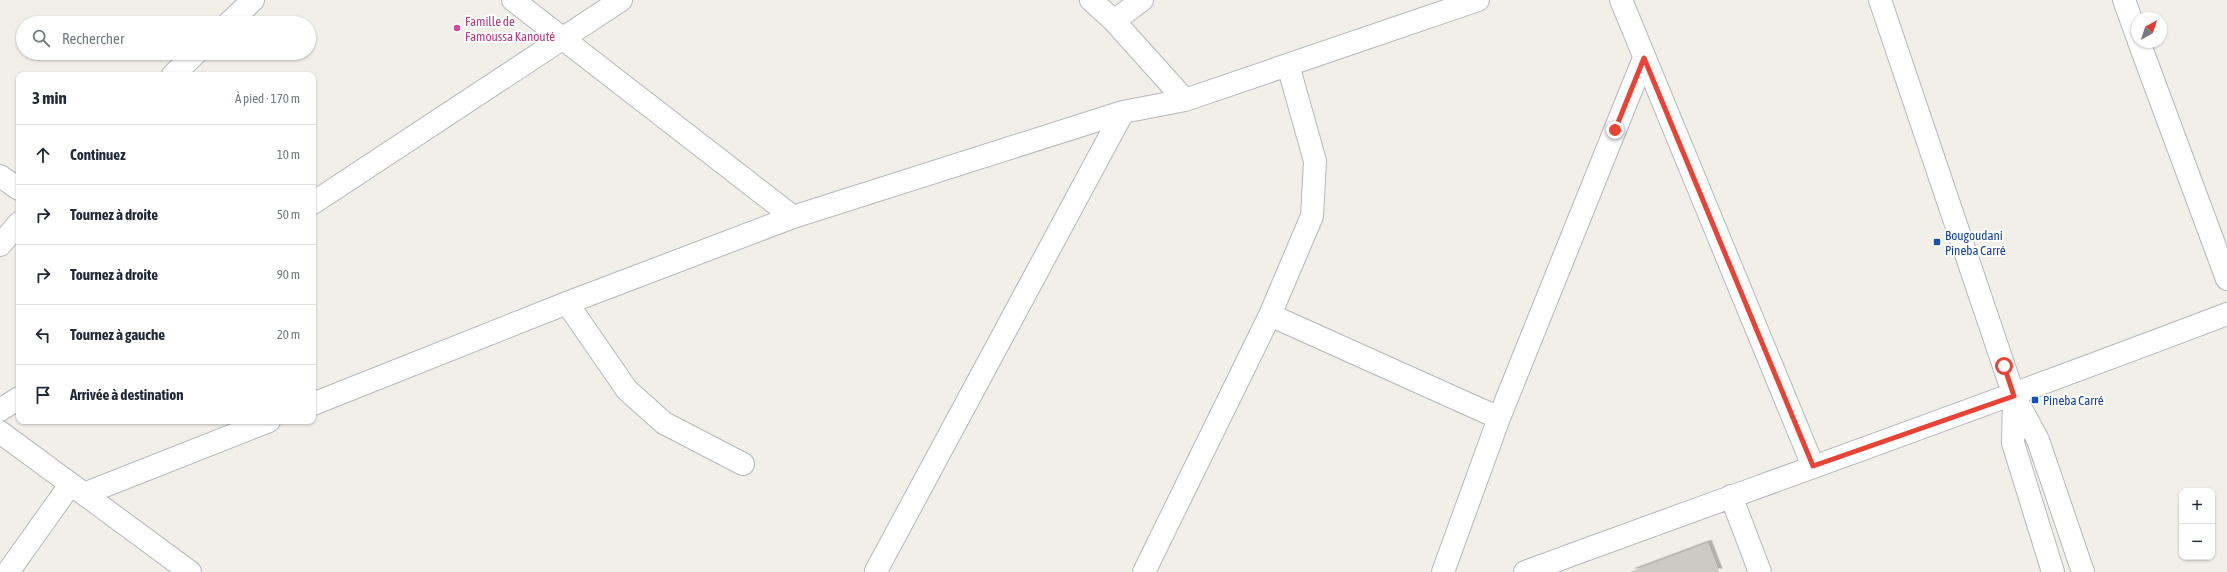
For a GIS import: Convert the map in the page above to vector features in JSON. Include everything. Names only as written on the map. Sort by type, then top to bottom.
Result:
[{"type":"street","points":[[236,16],[253,0]]},
{"type":"street","points":[[513,0],[793,217]]},
{"type":"street","points":[[316,201],[561,38],[621,0]]},
{"type":"street","points":[[1091,0],[1114,21],[1185,100]]},
{"type":"street","points":[[1114,21],[1142,0]]},
{"type":"street","points":[[316,403],[567,303],[793,217],[1123,112],[1185,100],[1478,0]]},
{"type":"street","points":[[1621,0],[1813,466]]},
{"type":"street","points":[[1880,0],[2014,396],[2038,440],[2083,572]]},
{"type":"street","points":[[2124,0],[2131,19]]},
{"type":"street","points":[[2141,48],[2227,279]]},
{"type":"street","points":[[1443,572],[1499,418],[1644,58]]},
{"type":"street","points":[[176,72],[189,60]]},
{"type":"street","points":[[1144,572],[1270,315],[1312,216],[1314,161],[1288,65]]},
{"type":"street","points":[[876,572],[1123,112]]},
{"type":"street","points":[[0,176],[16,187]]},
{"type":"street","points":[[0,245],[16,226]]},
{"type":"street","points":[[567,303],[627,390],[664,423],[743,464]]},
{"type":"street","points":[[1525,572],[1813,466],[2014,396],[2227,314]]},
{"type":"street","points":[[1270,315],[1499,418]]},
{"type":"street","points":[[2014,396],[2013,443],[2053,572]]},
{"type":"street","points":[[0,410],[16,400]]},
{"type":"street","points":[[8,572],[77,490],[261,424]]},
{"type":"street","points":[[0,432],[190,572]]},
{"type":"street","points":[[1731,496],[1760,572]]},
{"type":"building","points":[[1708,543],[1719,572],[1630,572]]},
{"type":"place","name":"Famille de Famoussa Kanouté","points":[[457,28]]},
{"type":"place","name":"Bougoudani Pineba Carré","points":[[1937,242]]},
{"type":"place","name":"Pineba Carré","points":[[2035,400]]},
{"type":"route","points":[[1615,130],[1644,58],[1813,466],[2014,396],[2004,366]]}]
